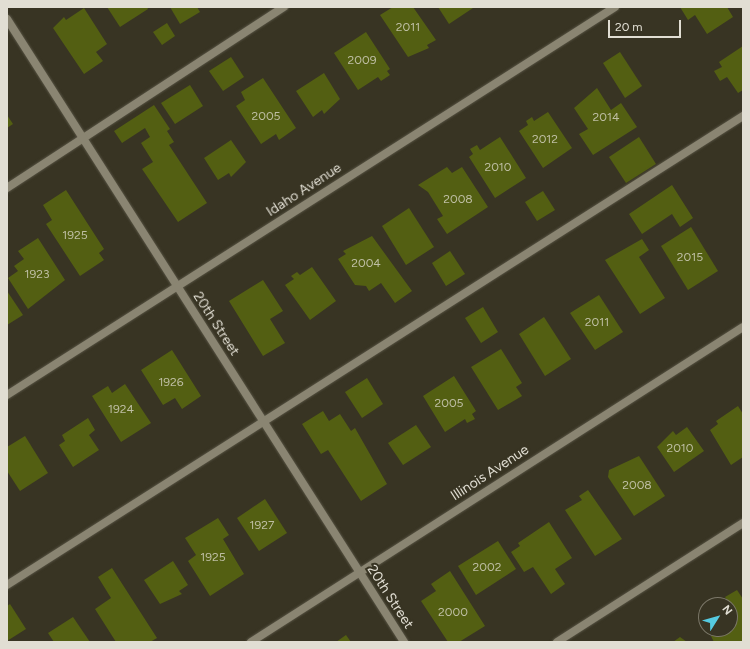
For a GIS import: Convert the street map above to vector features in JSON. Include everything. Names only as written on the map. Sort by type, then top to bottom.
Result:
[{"type":"street","points":[[7,188],[284,7]]},
{"type":"street","name":"Idaho Avenue","points":[[7,395],[615,7]]},
{"type":"street","name":"20th Street","points":[[7,19],[404,642]]},
{"type":"street","points":[[7,585],[264,423],[743,116]]},
{"type":"street","name":"Illinois Avenue","points":[[251,642],[743,327]]},
{"type":"street","points":[[558,642],[743,523]]},
{"type":"building","points":[[107,7],[147,7],[148,9],[120,27]]},
{"type":"building","points":[[170,7],[197,7],[200,12],[180,24]]},
{"type":"building","points":[[393,7],[413,7],[436,40],[427,45],[429,48],[408,57],[380,15]]},
{"type":"building","points":[[438,7],[472,7],[473,8],[449,24]]},
{"type":"building","points":[[680,7],[727,7],[733,17],[707,34],[695,15],[688,20]]},
{"type":"building","points":[[84,8],[107,44],[96,52],[103,61],[84,74],[53,28],[64,17],[66,20]]},
{"type":"building","points":[[167,23],[175,36],[162,45],[153,32]]},
{"type":"building","points":[[366,32],[390,69],[387,71],[390,75],[381,81],[378,77],[358,90],[334,53]]},
{"type":"building","points":[[743,46],[743,90],[738,93],[727,77],[720,81],[714,71],[722,67],[719,62]]},
{"type":"building","points":[[620,52],[642,86],[625,98],[603,63]]},
{"type":"building","points":[[231,57],[244,77],[223,91],[209,71]]},
{"type":"building","points":[[324,73],[340,99],[324,114],[322,110],[313,117],[296,91]]},
{"type":"building","points":[[263,78],[296,128],[279,140],[276,134],[261,144],[236,106],[245,100],[241,92]]},
{"type":"building","points":[[190,85],[203,106],[175,124],[161,103]]},
{"type":"building","points":[[597,88],[611,110],[621,103],[637,127],[593,155],[579,134],[588,129],[574,108]]},
{"type":"building","points":[[154,105],[170,129],[167,131],[174,142],[169,145],[207,203],[178,222],[142,169],[153,162],[141,143],[150,137],[145,128],[122,143],[114,131]]},
{"type":"building","points":[[548,112],[572,148],[543,168],[519,131],[528,125],[526,121],[532,117],[534,121]]},
{"type":"building","points":[[7,115],[13,124],[7,128]]},
{"type":"building","points":[[500,137],[526,178],[495,198],[469,157],[473,154],[470,149],[477,145],[480,150]]},
{"type":"building","points":[[639,137],[656,164],[626,183],[609,157]]},
{"type":"building","points":[[231,140],[246,162],[231,177],[229,173],[218,180],[204,158]]},
{"type":"building","points":[[447,167],[452,173],[462,167],[488,207],[447,234],[437,219],[443,216],[428,192],[418,185]]},
{"type":"building","points":[[672,185],[693,218],[680,227],[672,214],[642,234],[629,214]]},
{"type":"building","points":[[66,190],[104,249],[99,253],[104,260],[80,276],[46,224],[52,220],[43,205]]},
{"type":"building","points":[[543,191],[555,210],[537,221],[525,202]]},
{"type":"building","points":[[409,208],[434,247],[406,265],[382,226]]},
{"type":"building","points":[[691,227],[718,271],[688,290],[661,246]]},
{"type":"building","points":[[372,236],[412,291],[395,303],[381,283],[369,291],[366,286],[355,285],[338,259],[346,254],[343,251]]},
{"type":"building","points":[[38,238],[65,280],[28,309],[8,278],[18,271],[14,266],[24,259],[18,251]]},
{"type":"building","points":[[642,239],[649,250],[639,257],[665,298],[640,314],[605,260]]},
{"type":"building","points":[[450,251],[465,274],[446,286],[432,263]]},
{"type":"building","points":[[312,267],[336,301],[310,320],[285,285],[294,279],[291,276],[297,272],[300,275]]},
{"type":"building","points":[[263,280],[283,311],[270,319],[285,343],[263,356],[229,301]]},
{"type":"building","points":[[7,291],[23,315],[7,325]]},
{"type":"building","points":[[599,295],[623,332],[595,350],[570,313]]},
{"type":"building","points":[[483,307],[498,332],[481,343],[465,318]]},
{"type":"building","points":[[544,317],[571,359],[545,376],[519,334]]},
{"type":"building","points":[[501,349],[522,383],[516,387],[522,396],[498,410],[471,367]]},
{"type":"building","points":[[172,350],[201,396],[182,409],[175,398],[163,405],[141,370]]},
{"type":"building","points":[[454,376],[476,411],[472,414],[475,419],[467,423],[465,419],[445,432],[423,396]]},
{"type":"building","points":[[367,378],[383,404],[362,418],[345,392]]},
{"type":"building","points":[[125,384],[151,423],[121,442],[92,396],[108,386],[112,393]]},
{"type":"building","points":[[738,406],[743,414],[743,457],[731,465],[710,430],[718,424],[716,421]]},
{"type":"building","points":[[323,411],[329,421],[340,414],[351,431],[355,428],[387,484],[361,501],[328,450],[321,454],[302,424]]},
{"type":"building","points":[[88,418],[95,430],[89,435],[99,450],[73,467],[59,445],[65,441],[62,435]]},
{"type":"building","points":[[416,425],[431,447],[403,465],[388,443]]},
{"type":"building","points":[[687,427],[704,451],[674,472],[657,447],[673,431],[676,435]]},
{"type":"building","points":[[25,436],[48,473],[20,491],[7,471],[7,447]]},
{"type":"building","points":[[639,456],[665,496],[634,516],[608,477],[609,470]]},
{"type":"building","points":[[588,490],[622,539],[595,556],[565,510],[582,500],[579,496]]},
{"type":"building","points":[[265,499],[287,533],[259,551],[237,518]]},
{"type":"building","points":[[218,518],[229,535],[223,539],[244,574],[210,596],[188,561],[196,555],[185,538]]},
{"type":"building","points":[[549,522],[572,558],[555,569],[565,584],[551,594],[533,567],[524,572],[511,552],[520,546],[518,543]]},
{"type":"building","points":[[498,541],[516,569],[476,595],[458,566]]},
{"type":"building","points":[[173,561],[188,585],[179,591],[182,594],[160,604],[144,580]]},
{"type":"building","points":[[112,568],[157,638],[150,642],[116,642],[95,609],[111,598],[98,577]]},
{"type":"building","points":[[450,571],[485,626],[459,642],[448,642],[421,601],[436,591],[431,584]]},
{"type":"building","points":[[737,590],[743,599],[743,642],[714,642],[712,637],[738,637],[738,597],[725,597]]},
{"type":"building","points":[[10,604],[26,629],[7,641],[7,606]]},
{"type":"building","points":[[73,617],[90,642],[54,642],[48,633]]},
{"type":"building","points":[[346,635],[351,642],[336,642]]},
{"type":"building","points":[[680,637],[687,642],[673,642]]}]
